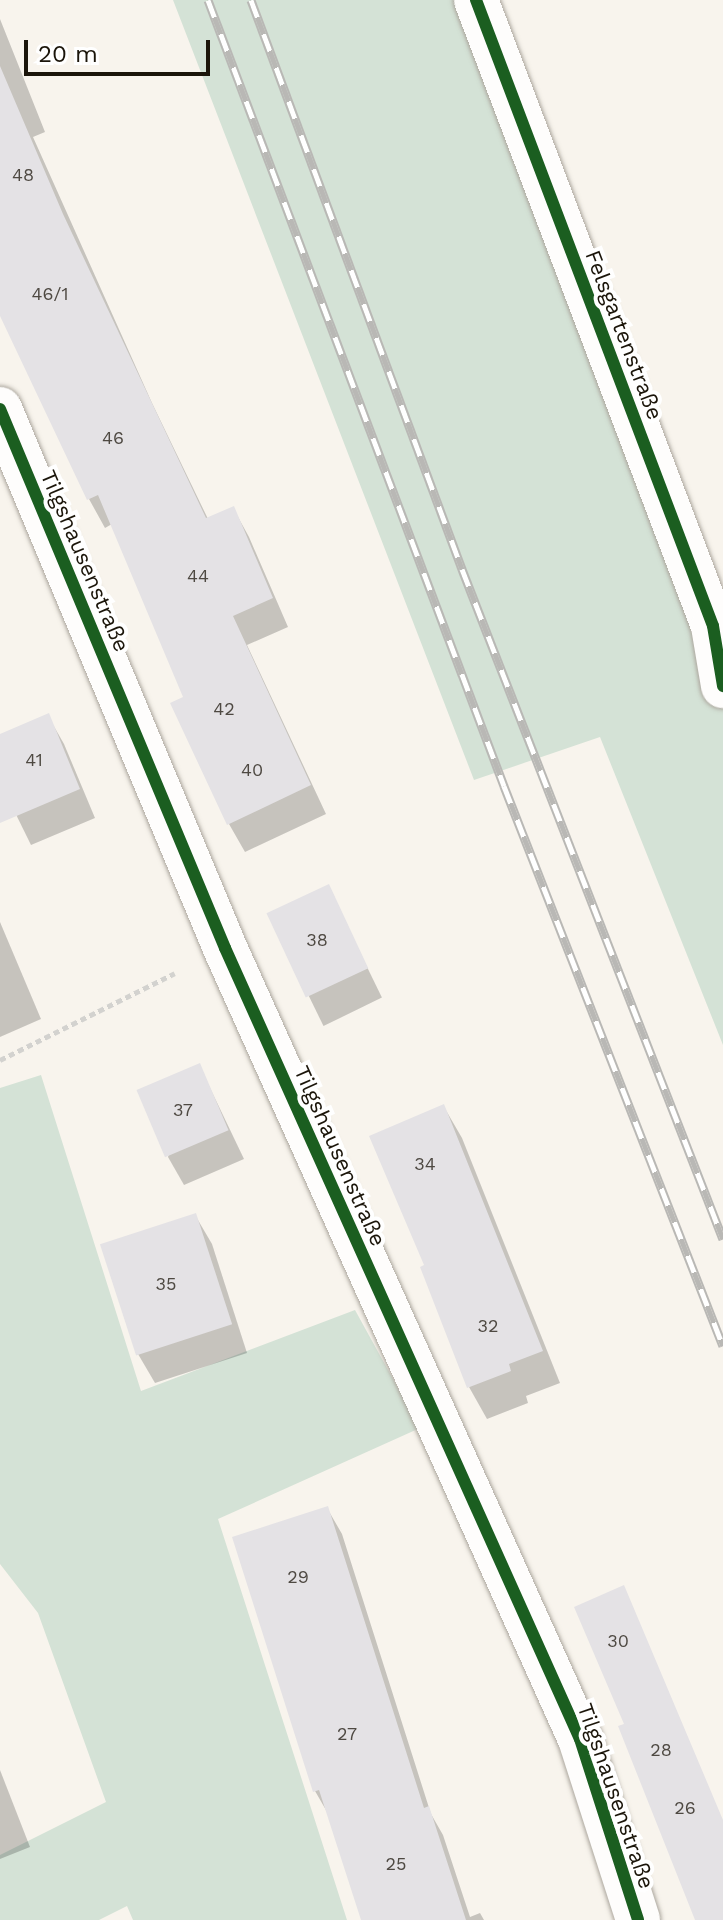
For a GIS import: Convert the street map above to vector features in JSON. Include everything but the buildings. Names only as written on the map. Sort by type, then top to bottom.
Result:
[{"type":"street","name":"Felsgartenstraße","points":[[476,0],[713,626],[723,686]]},
{"type":"street","name":"Tilgshausenstraße","points":[[0,409],[225,948],[580,1739],[638,1920]]},
{"type":"path","points":[[0,1060],[225,948]]},
{"type":"green space","points":[[173,0],[484,0],[723,686],[723,1045],[600,737],[474,780]]},
{"type":"green space","points":[[41,1075],[141,1391],[355,1310],[420,1428],[218,1519],[347,1920],[133,1920],[127,1906],[99,1920],[0,1920],[0,1855],[106,1802],[38,1613],[0,1564],[0,1088]]},
{"type":"railway","points":[[208,0],[504,786],[723,1346]]},
{"type":"railway","points":[[251,0],[462,569],[723,1239]]},
{"type":"cycle path","points":[[476,0],[713,626],[723,686]]},
{"type":"cycle path","points":[[0,409],[225,948],[580,1739],[638,1920]]}]
